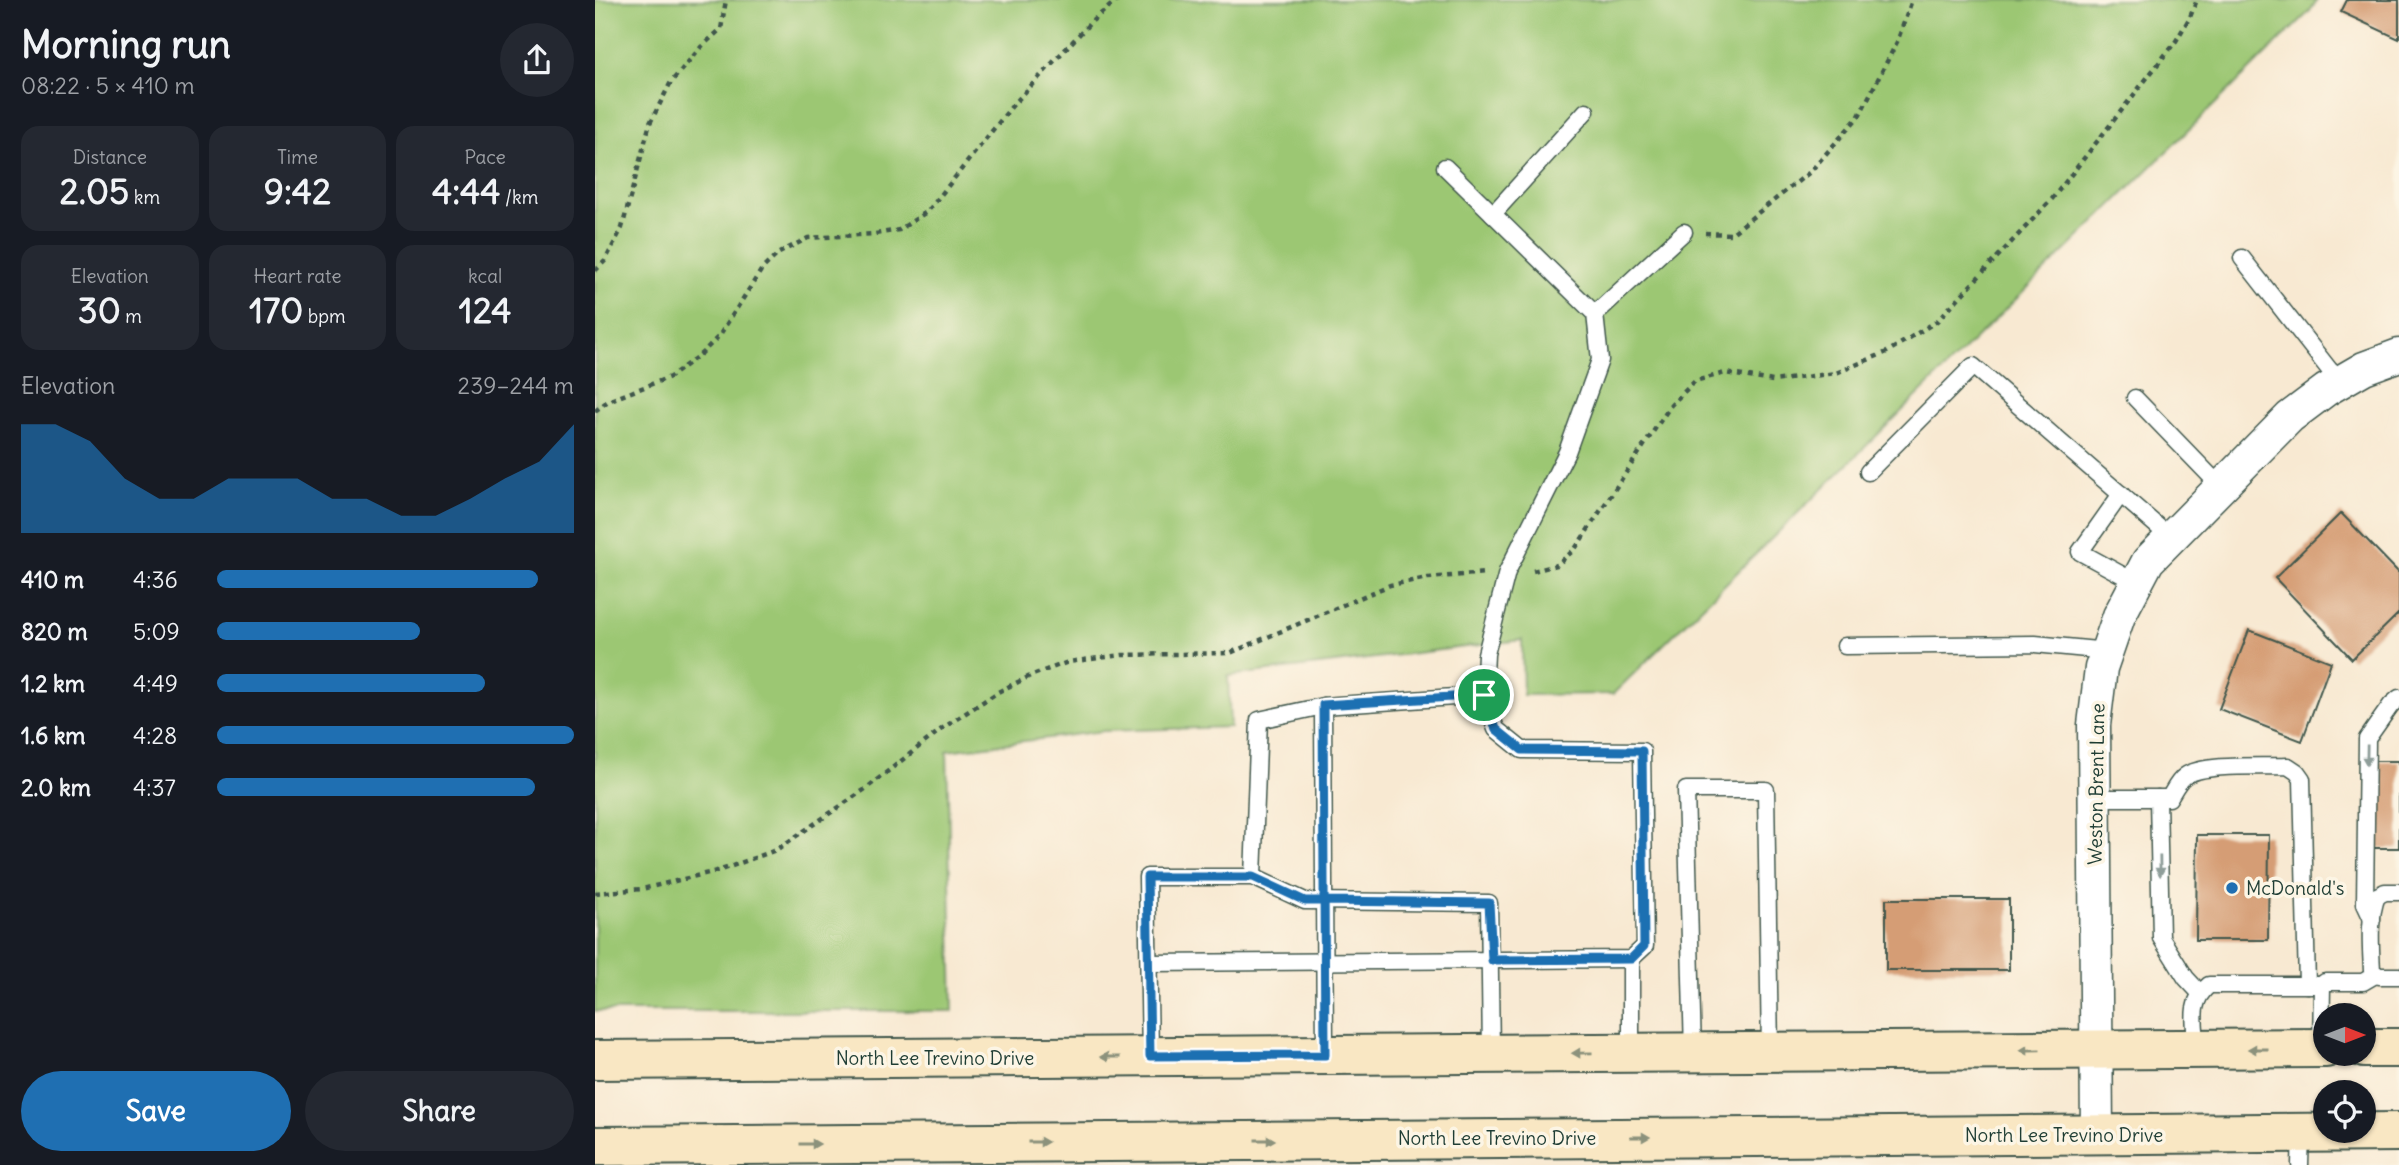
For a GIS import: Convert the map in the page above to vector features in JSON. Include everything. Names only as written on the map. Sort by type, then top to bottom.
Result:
[{"type":"main road","name":"North Lee Trevino Drive","points":[[595,1060],[2313,1048]]},
{"type":"main road","points":[[2377,1048],[2399,1048]]},
{"type":"main road","name":"North Lee Trevino Drive","points":[[595,1146],[2097,1135],[2301,1149],[2399,1132]]},
{"type":"street","name":"Weston Brent Lane","points":[[2097,1135],[2094,725],[2101,668],[2119,616],[2148,561],[2290,416],[2364,368],[2399,355]]},
{"type":"lane","points":[[1493,214],[1586,111]]},
{"type":"lane","points":[[1149,962],[1631,959],[1644,946],[1642,751],[1522,750],[1496,729],[1484,695],[1486,654],[1507,572],[1567,452],[1600,360],[1595,314],[1445,167]]},
{"type":"lane","points":[[1595,314],[1684,232]]},
{"type":"lane","points":[[2242,258],[2339,382]]},
{"type":"lane","points":[[1868,472],[1973,366],[2171,538]]},
{"type":"lane","points":[[2135,398],[2221,487]]},
{"type":"lane","points":[[2121,494],[2080,552],[2137,583]]},
{"type":"lane","points":[[1845,646],[2035,644],[2107,651]]},
{"type":"lane","points":[[1253,877],[1259,720],[1323,705],[1484,695]]},
{"type":"lane","points":[[2372,919],[2365,904],[2367,739],[2399,698]]},
{"type":"lane","points":[[1323,705],[1325,1055]]},
{"type":"lane","points":[[2095,798],[2169,798],[2185,775],[2202,768],[2288,766],[2297,772],[2302,779],[2317,1003]]},
{"type":"lane","points":[[1693,1054],[1686,790],[1766,790],[1770,1053]]},
{"type":"lane","points":[[2158,798],[2161,938],[2186,978],[2200,993]]},
{"type":"lane","points":[[1150,1056],[1147,877],[1253,877],[1305,901],[1489,903],[1492,1054]]},
{"type":"lane","points":[[2375,975],[2372,971],[2372,919],[2377,897],[2385,892],[2399,892]]},
{"type":"lane","points":[[1631,959],[1631,1053]]},
{"type":"lane","points":[[2197,1049],[2194,1007],[2200,993],[2209,985],[2315,985],[2325,982],[2363,982],[2375,975],[2399,976]]},
{"type":"path","points":[[595,271],[605,261],[622,228],[650,123],[671,82],[701,47],[721,29],[726,0]]},
{"type":"path","points":[[595,411],[608,401],[670,377],[702,353],[719,336],[762,269],[779,253],[808,238],[899,230],[928,211],[1012,106],[1090,23],[1117,0]]},
{"type":"path","points":[[1684,232],[1731,234],[1810,172],[1859,116],[1897,42],[1912,0]]},
{"type":"path","points":[[595,894],[642,889],[721,870],[776,850],[864,790],[943,728],[998,692],[1030,676],[1068,662],[1122,655],[1230,653],[1390,585],[1428,578],[1530,571],[1557,565],[1575,549],[1671,405],[1695,381],[1725,373],[1773,381],[1836,373],[1887,352],[1937,321],[2052,199],[2176,41],[2197,0]]},
{"type":"green space","points":[[595,0],[2317,0],[2310,11],[1613,694],[1523,695],[1522,640],[1228,676],[1230,727],[1103,731],[947,751],[953,1011],[595,1011]]},
{"type":"building","points":[[2347,0],[2399,0],[2399,39],[2341,12]]},
{"type":"building","points":[[2341,513],[2399,573],[2399,613],[2352,659],[2275,578]]},
{"type":"building","points":[[2249,630],[2331,662],[2302,741],[2219,709]]},
{"type":"building","points":[[2374,761],[2399,761],[2399,848],[2374,848]]},
{"type":"building","name":"McDonald's","points":[[2197,835],[2269,835],[2268,940],[2196,940]]},
{"type":"building","points":[[1886,899],[2009,899],[2009,970],[1886,970]]},
{"type":"place","name":"McDonald's","points":[[2232,888]]},
{"type":"route","points":[[1484,695],[1323,705],[1324,901],[1324,961],[1325,1055],[1150,1056],[1147,877],[1253,877],[1305,901],[1324,901],[1489,903],[1492,960],[1631,959],[1644,946],[1642,751],[1522,750],[1496,729],[1484,695]]}]
